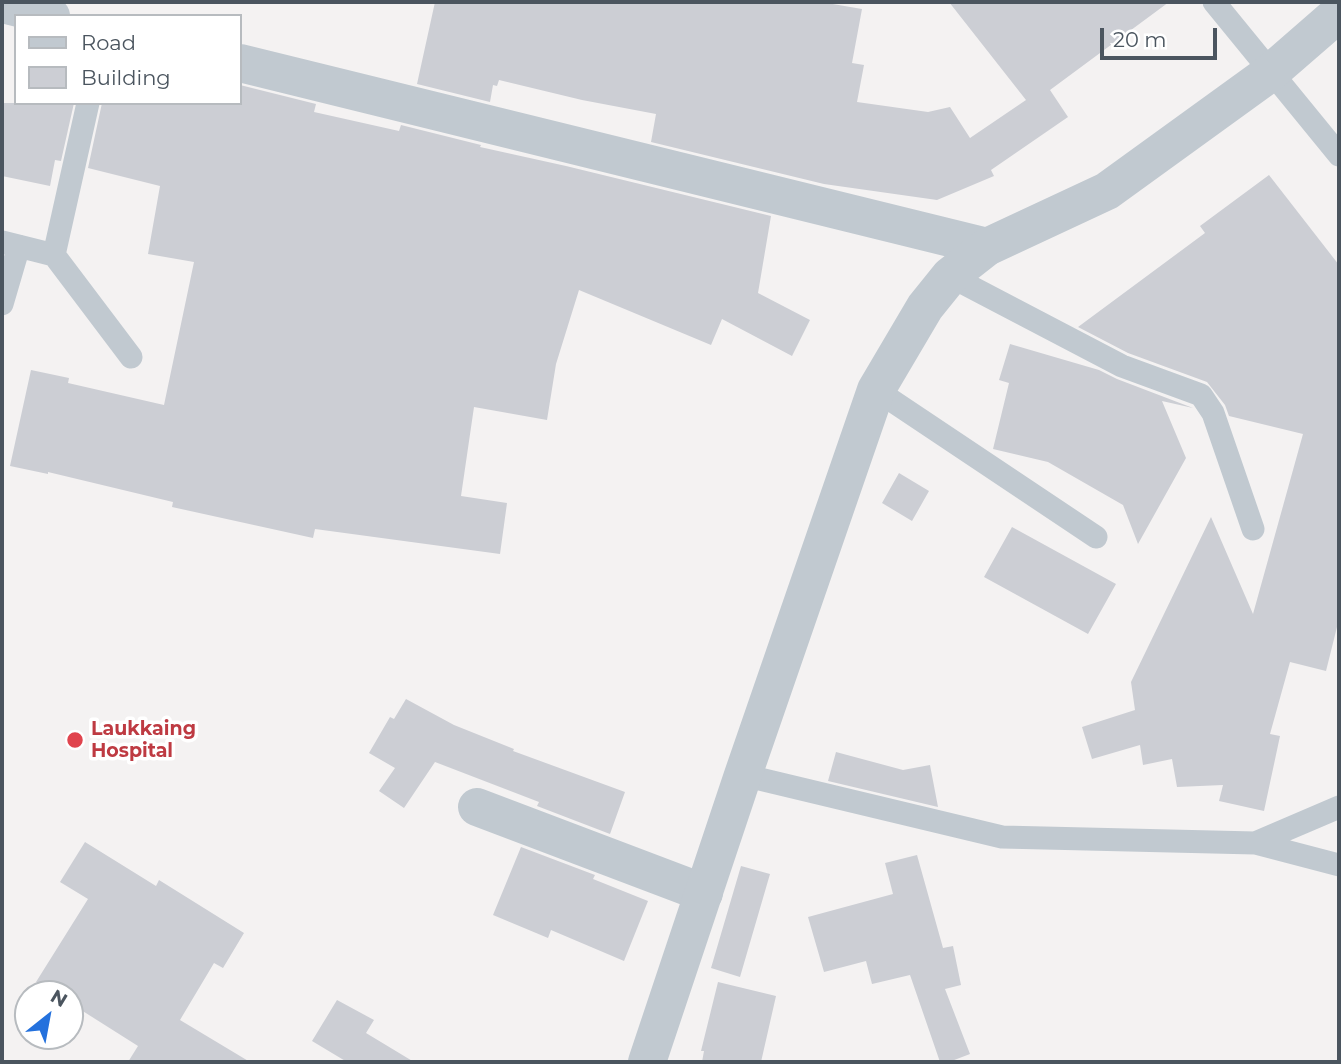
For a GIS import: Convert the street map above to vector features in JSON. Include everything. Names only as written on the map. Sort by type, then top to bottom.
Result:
[{"type":"street","points":[[6,4],[44,14]]},
{"type":"street","points":[[647,1062],[876,390],[925,307],[950,276],[987,247],[1107,191],[1270,73],[1339,13]]},
{"type":"street","points":[[242,63],[987,247]]},
{"type":"street","points":[[477,807],[704,893]]},
{"type":"lane","points":[[1214,2],[1339,155]]},
{"type":"lane","points":[[54,255],[88,105]]},
{"type":"lane","points":[[2,304],[10,244],[54,255],[131,357]]},
{"type":"lane","points":[[950,276],[1122,366],[1200,395],[1213,413],[1253,529]]},
{"type":"lane","points":[[876,390],[1096,537]]},
{"type":"lane","points":[[743,775],[1002,837],[1255,843],[1339,865]]},
{"type":"lane","points":[[1255,843],[1339,807]]},
{"type":"building","points":[[435,2],[821,2],[862,9],[852,63],[864,65],[857,102],[928,112],[950,107],[970,138],[1026,100],[949,2],[1169,2],[1050,90],[1068,117],[991,170],[994,176],[937,200],[824,184],[651,142],[656,114],[499,80],[497,86],[493,85],[490,102],[417,84]]},
{"type":"building","points":[[242,86],[316,104],[314,112],[399,131],[401,125],[481,145],[480,147],[771,216],[758,293],[810,320],[792,356],[722,319],[711,345],[579,290],[556,364],[547,420],[474,407],[461,496],[507,503],[500,554],[315,529],[313,538],[172,507],[173,502],[48,472],[10,466],[31,370],[69,378],[68,383],[164,405],[194,262],[148,254],[160,186],[88,168],[102,105],[242,105]]},
{"type":"building","points":[[2,103],[74,105],[61,161],[55,160],[50,186],[2,176]]},
{"type":"building","points":[[1269,175],[1339,265],[1339,619],[1326,671],[1290,662],[1270,734],[1280,736],[1264,811],[1219,801],[1223,785],[1177,787],[1172,759],[1143,765],[1140,745],[1092,759],[1082,727],[1135,710],[1131,682],[1211,517],[1253,614],[1303,434],[1229,416],[1225,405],[1207,382],[1128,353],[1078,327],[1205,233],[1200,226]]},
{"type":"building","points":[[1010,344],[1099,370],[1193,408],[1162,401],[1186,458],[1138,544],[1123,505],[1048,462],[993,449],[1009,383],[999,380]]},
{"type":"building","points":[[899,473],[929,491],[912,521],[882,503]]},
{"type":"building","points":[[1012,527],[1116,584],[1088,634],[984,577]]},
{"type":"building","points":[[406,699],[454,725],[514,749],[513,751],[625,792],[610,834],[537,806],[539,802],[435,762],[404,808],[379,791],[395,768],[369,753],[390,717],[394,719]]},
{"type":"building","points":[[836,752],[903,770],[930,765],[938,807],[828,781]]},
{"type":"building","points":[[85,842],[156,886],[159,880],[244,933],[223,968],[214,963],[180,1020],[250,1062],[128,1062],[138,1046],[84,1012],[84,980],[37,980],[88,899],[60,882]]},
{"type":"building","points":[[521,847],[595,875],[593,879],[648,901],[624,961],[551,930],[548,938],[493,915]]},
{"type":"building","points":[[917,855],[943,948],[953,946],[961,985],[945,989],[970,1054],[949,1062],[940,1062],[910,975],[872,984],[866,961],[824,972],[808,917],[893,894],[885,863]]},
{"type":"building","points":[[741,866],[770,874],[740,977],[711,968]]},
{"type":"building","points":[[718,982],[776,996],[761,1062],[702,1062],[704,1051],[701,1051]]},
{"type":"building","points":[[337,1000],[374,1020],[366,1033],[414,1062],[347,1062],[312,1041]]},
{"type":"place","name":"Laukkaing Hospital","points":[[75,740]]}]
